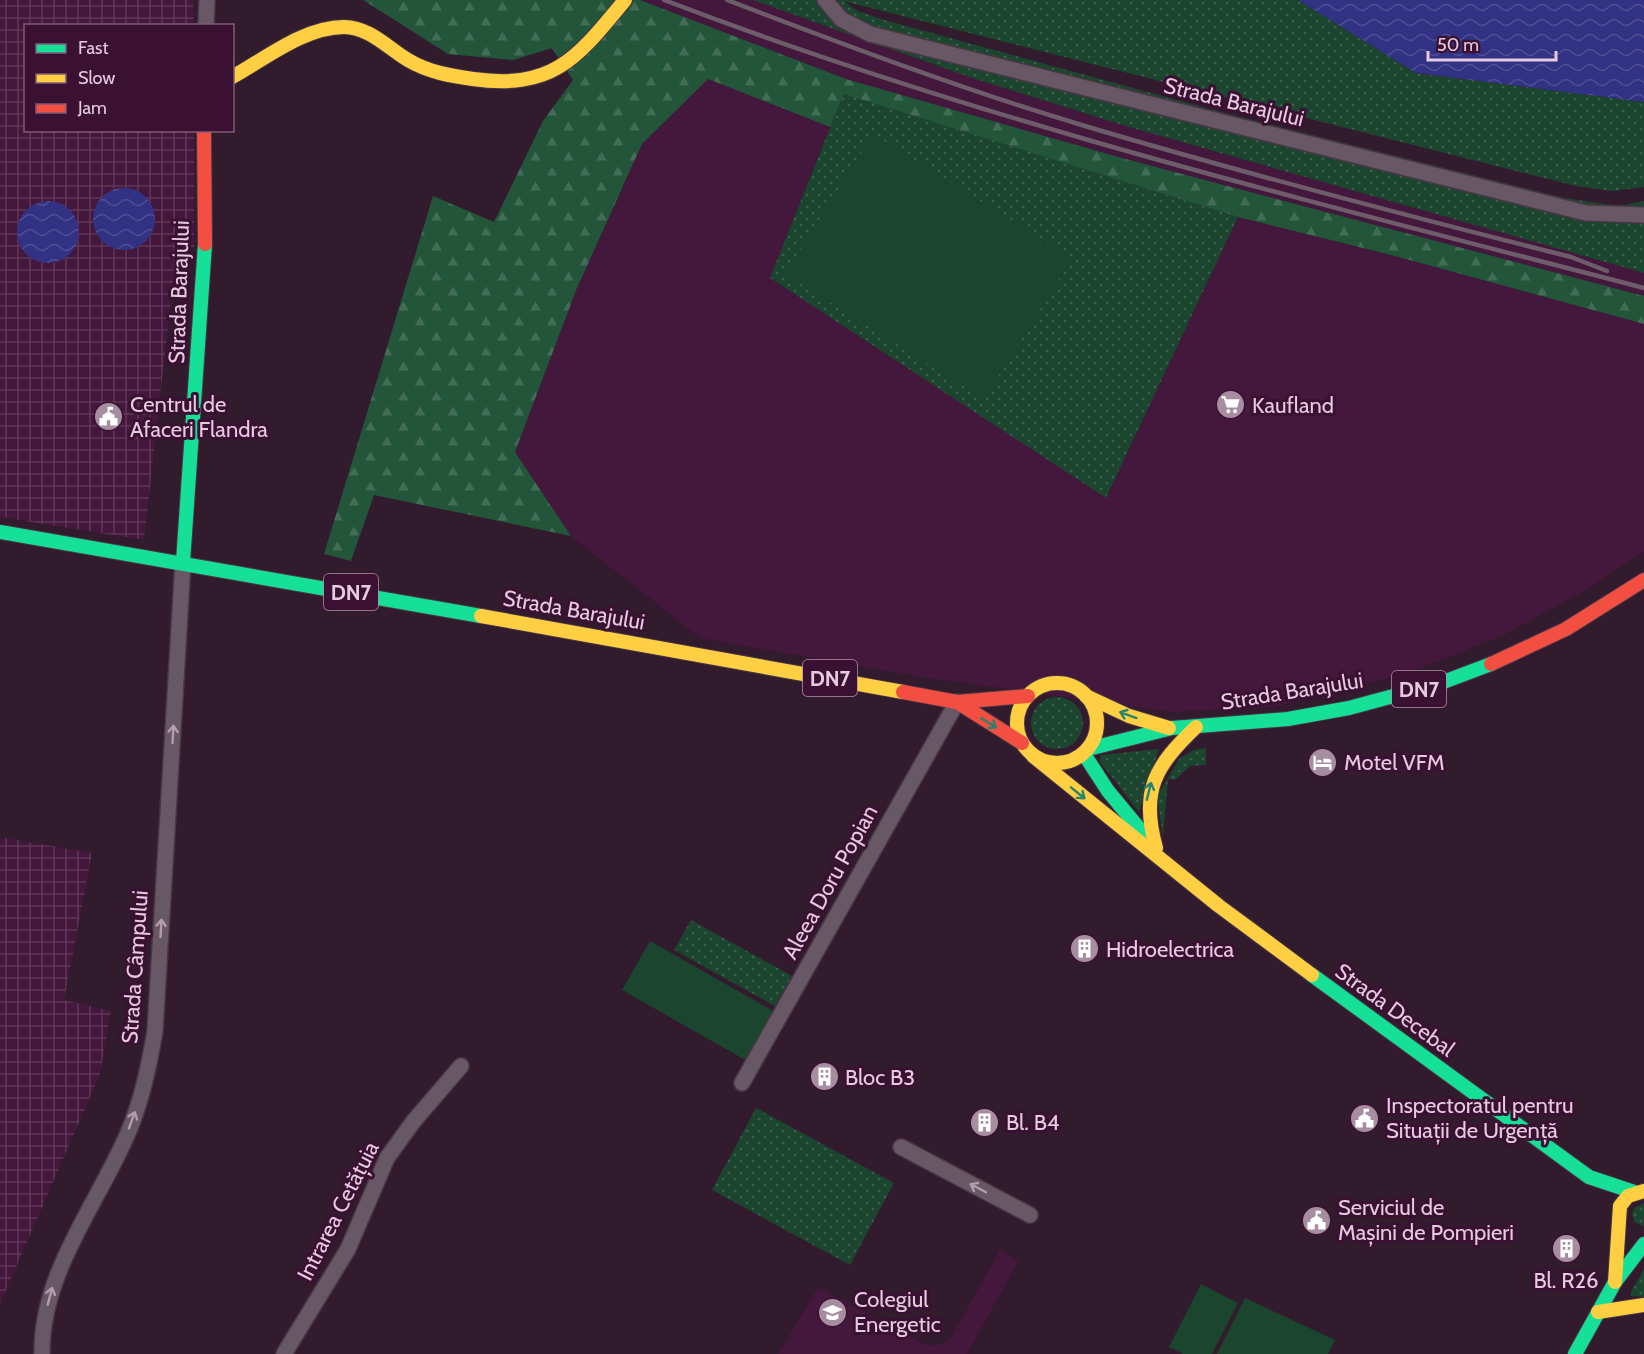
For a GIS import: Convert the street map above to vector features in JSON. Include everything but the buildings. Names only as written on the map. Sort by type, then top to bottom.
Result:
[{"type":"main road","points":[[234,76],[301,40],[343,27],[364,31],[408,60],[449,76],[502,82],[528,80],[542,76],[567,60],[622,4]]},
{"type":"main road","name":"Strada Barajului","points":[[183,562],[205,270],[204,132]]},
{"type":"main road","name":"Strada Barajului","points":[[0,532],[183,562],[957,702],[1028,696]]},
{"type":"main road","name":"Strada Barajului","points":[[1086,751],[1171,729],[1304,717],[1368,704],[1445,681],[1527,647],[1581,619],[1644,580]]},
{"type":"main road","name":"DN7","points":[[1028,696],[1037,688],[1060,683],[1071,686],[1086,696]]},
{"type":"main road","points":[[1022,743],[1017,718],[1028,696]]},
{"type":"main road","points":[[1086,696],[1096,716],[1094,739],[1086,751]]},
{"type":"main road","name":"Strada Barajului","points":[[1086,696],[1129,716],[1171,729]]},
{"type":"main road","name":"Strada Barajului","points":[[957,702],[1022,743]]},
{"type":"main road","points":[[1156,848],[1147,814],[1150,786],[1166,757],[1196,727]]},
{"type":"main road","name":"DN7","points":[[1022,743],[1033,756],[1045,762],[1059,764],[1072,761],[1086,751]]},
{"type":"main road","name":"Strada Decebal","points":[[1086,751],[1108,791],[1179,873]]},
{"type":"main road","name":"Strada Decebal","points":[[1033,756],[1311,975],[1589,1177],[1619,1217],[1627,1234],[1644,1241]]},
{"type":"main road","name":"Strada Decebal","points":[[1589,1177],[1641,1191]]},
{"type":"main road","points":[[1615,1282],[1619,1217],[1623,1200],[1641,1191]]},
{"type":"main road","points":[[1575,1354],[1615,1282],[1644,1241]]},
{"type":"main road","points":[[1598,1312],[1625,1305],[1644,1305]]},
{"type":"street","points":[[206,24],[207,0]]},
{"type":"street","name":"Strada Barajului","points":[[825,0],[841,19],[870,34],[1586,213],[1644,215]]},
{"type":"street","name":"Strada Câmpului","points":[[42,1354],[44,1318],[52,1287],[128,1133],[147,1079],[155,1031],[183,562]]},
{"type":"street","name":"Aleea Doru Popian","points":[[742,1083],[957,702]]},
{"type":"street","name":"Intrarea Cetățuia","points":[[284,1354],[348,1249],[387,1158],[413,1122],[461,1066]]},
{"type":"street","points":[[901,1147],[1030,1215]]},
{"type":"shaded area","points":[[0,0],[193,0],[194,24],[24,24],[24,132],[194,132],[194,247],[176,254],[144,540],[0,517]]},
{"type":"shaded area","points":[[640,0],[753,0],[972,78],[1129,127],[1644,273],[1644,296],[1122,158],[846,79]]},
{"type":"shaded area","points":[[708,79],[830,127],[770,278],[1107,497],[1238,217],[1391,255],[1644,324],[1644,551],[1581,593],[1504,635],[1406,674],[1274,707],[1171,712],[921,677],[700,638],[571,536],[515,452],[577,288],[642,144]]},
{"type":"shaded area","points":[[0,837],[92,853],[64,1000],[111,1011],[100,1074],[0,1304]]},
{"type":"shaded area","name":"Colegiul Energetic","points":[[1000,1250],[1019,1261],[967,1354],[778,1354],[818,1287],[928,1346],[943,1344],[952,1336]]},
{"type":"green space","points":[[363,0],[640,0],[846,79],[1122,158],[1644,296],[1644,324],[1391,255],[1238,217],[844,94],[830,127],[708,79],[642,144],[577,288],[515,452],[571,536],[374,495],[351,561],[324,554],[433,196],[494,222],[543,121],[573,80],[552,48],[513,60],[448,54]]},
{"type":"green space","points":[[753,0],[1298,0],[1416,73],[1644,102],[1644,187],[1612,191],[1576,186],[843,1],[858,11],[884,20],[1228,114],[1564,198],[1619,206],[1644,201],[1644,273],[1129,127],[972,78]]},
{"type":"green space","points":[[844,93],[1238,217],[1106,498],[770,278]]},
{"type":"green space","points":[[873,134],[1072,258],[984,399],[785,274]]},
{"type":"green space","points":[[1057,697],[1067,699],[1075,705],[1081,713],[1083,723],[1081,733],[1075,741],[1067,747],[1057,749],[1047,747],[1039,741],[1033,733],[1031,723],[1033,713],[1039,705],[1047,699]]},
{"type":"green space","points":[[1206,748],[1206,765],[1190,766],[1175,780],[1168,779],[1163,837],[1157,797],[1179,759],[1194,750]]},
{"type":"green space","points":[[1159,749],[1139,812],[1100,762],[1100,755]]},
{"type":"green space","points":[[691,920],[792,976],[775,1006],[674,950]]},
{"type":"green space","points":[[650,941],[775,1012],[747,1061],[622,990]]},
{"type":"green space","points":[[756,1108],[894,1183],[850,1265],[712,1190]]},
{"type":"green space","points":[[1644,1203],[1644,1227],[1635,1222],[1632,1215],[1634,1208]]},
{"type":"green space","points":[[1644,1269],[1644,1297],[1631,1296],[1631,1292]]},
{"type":"green space","points":[[1201,1284],[1238,1303],[1212,1354],[1183,1354],[1169,1347]]},
{"type":"green space","points":[[1245,1298],[1335,1340],[1328,1354],[1217,1354]]},
{"type":"water","points":[[1298,0],[1644,0],[1644,102],[1416,73]]},
{"type":"water","points":[[124,188],[136,190],[146,197],[153,207],[155,219],[153,231],[146,241],[136,248],[124,250],[112,248],[102,241],[95,231],[93,219],[95,207],[102,197],[112,190]]},
{"type":"water","points":[[48,201],[60,203],[70,210],[77,220],[79,232],[77,244],[70,254],[60,261],[48,263],[36,261],[26,254],[19,244],[17,232],[19,220],[26,210],[36,203]]},
{"type":"railway","points":[[664,0],[784,44],[1027,122],[1150,158],[1644,288]]},
{"type":"railway","points":[[727,0],[905,66],[1040,112],[1267,178],[1571,257],[1607,271]]},
{"type":"traffic: fast","points":[[183,562],[205,244]]},
{"type":"traffic: fast","points":[[0,532],[481,616]]},
{"type":"traffic: fast","points":[[1088,749],[1172,728],[1288,719],[1349,708],[1438,684],[1491,664]]},
{"type":"traffic: fast","points":[[1084,754],[1108,791],[1142,832]]},
{"type":"traffic: fast","points":[[1312,975],[1589,1177],[1634,1192]]},
{"type":"traffic: fast","points":[[1575,1354],[1615,1282],[1644,1244]]},
{"type":"traffic: slow","points":[[234,76],[300,38],[329,28],[344,27],[362,30],[408,60],[448,75],[501,81],[524,79],[544,74],[577,53],[625,0]]},
{"type":"traffic: slow","points":[[481,616],[903,692]]},
{"type":"traffic: slow","points":[[1057,683],[1072,686],[1085,695],[1094,708],[1097,723],[1094,738],[1085,751],[1072,760],[1057,763],[1042,760],[1029,751],[1020,738],[1017,723],[1020,708],[1029,695],[1042,686],[1057,683]]},
{"type":"traffic: slow","points":[[1086,696],[1129,716],[1169,728]]},
{"type":"traffic: slow","points":[[1156,848],[1150,811],[1155,781],[1170,754],[1196,727]]},
{"type":"traffic: slow","points":[[1033,756],[1219,906],[1312,975]]},
{"type":"traffic: slow","points":[[1615,1282],[1620,1206],[1628,1196],[1644,1191]]},
{"type":"traffic: slow","points":[[1598,1312],[1644,1305]]},
{"type":"traffic: jam","points":[[204,132],[205,244]]},
{"type":"traffic: jam","points":[[1491,664],[1566,629],[1644,580]]},
{"type":"traffic: jam","points":[[903,692],[957,702],[1028,696]]},
{"type":"traffic: jam","points":[[957,702],[1022,743]]},
{"type":"place","name":"Kaufland","points":[[1231,405]]},
{"type":"place","name":"Centrul de Afaceri Flandra","points":[[109,417]]},
{"type":"place","name":"Motel VFM","points":[[1323,762]]},
{"type":"place","name":"Hidroelectrica","points":[[1085,949]]},
{"type":"place","name":"Bloc B3","points":[[824,1077]]},
{"type":"place","name":"Inspectoratul pentru Situații de Urgență","points":[[1365,1118]]},
{"type":"place","name":"Bl. B4","points":[[985,1122]]},
{"type":"place","name":"Serviciul de Mașini de Pompieri","points":[[1317,1220]]},
{"type":"place","name":"Bl. R26","points":[[1566,1248]]},
{"type":"place","name":"Colegiul Energetic","points":[[833,1312]]}]
